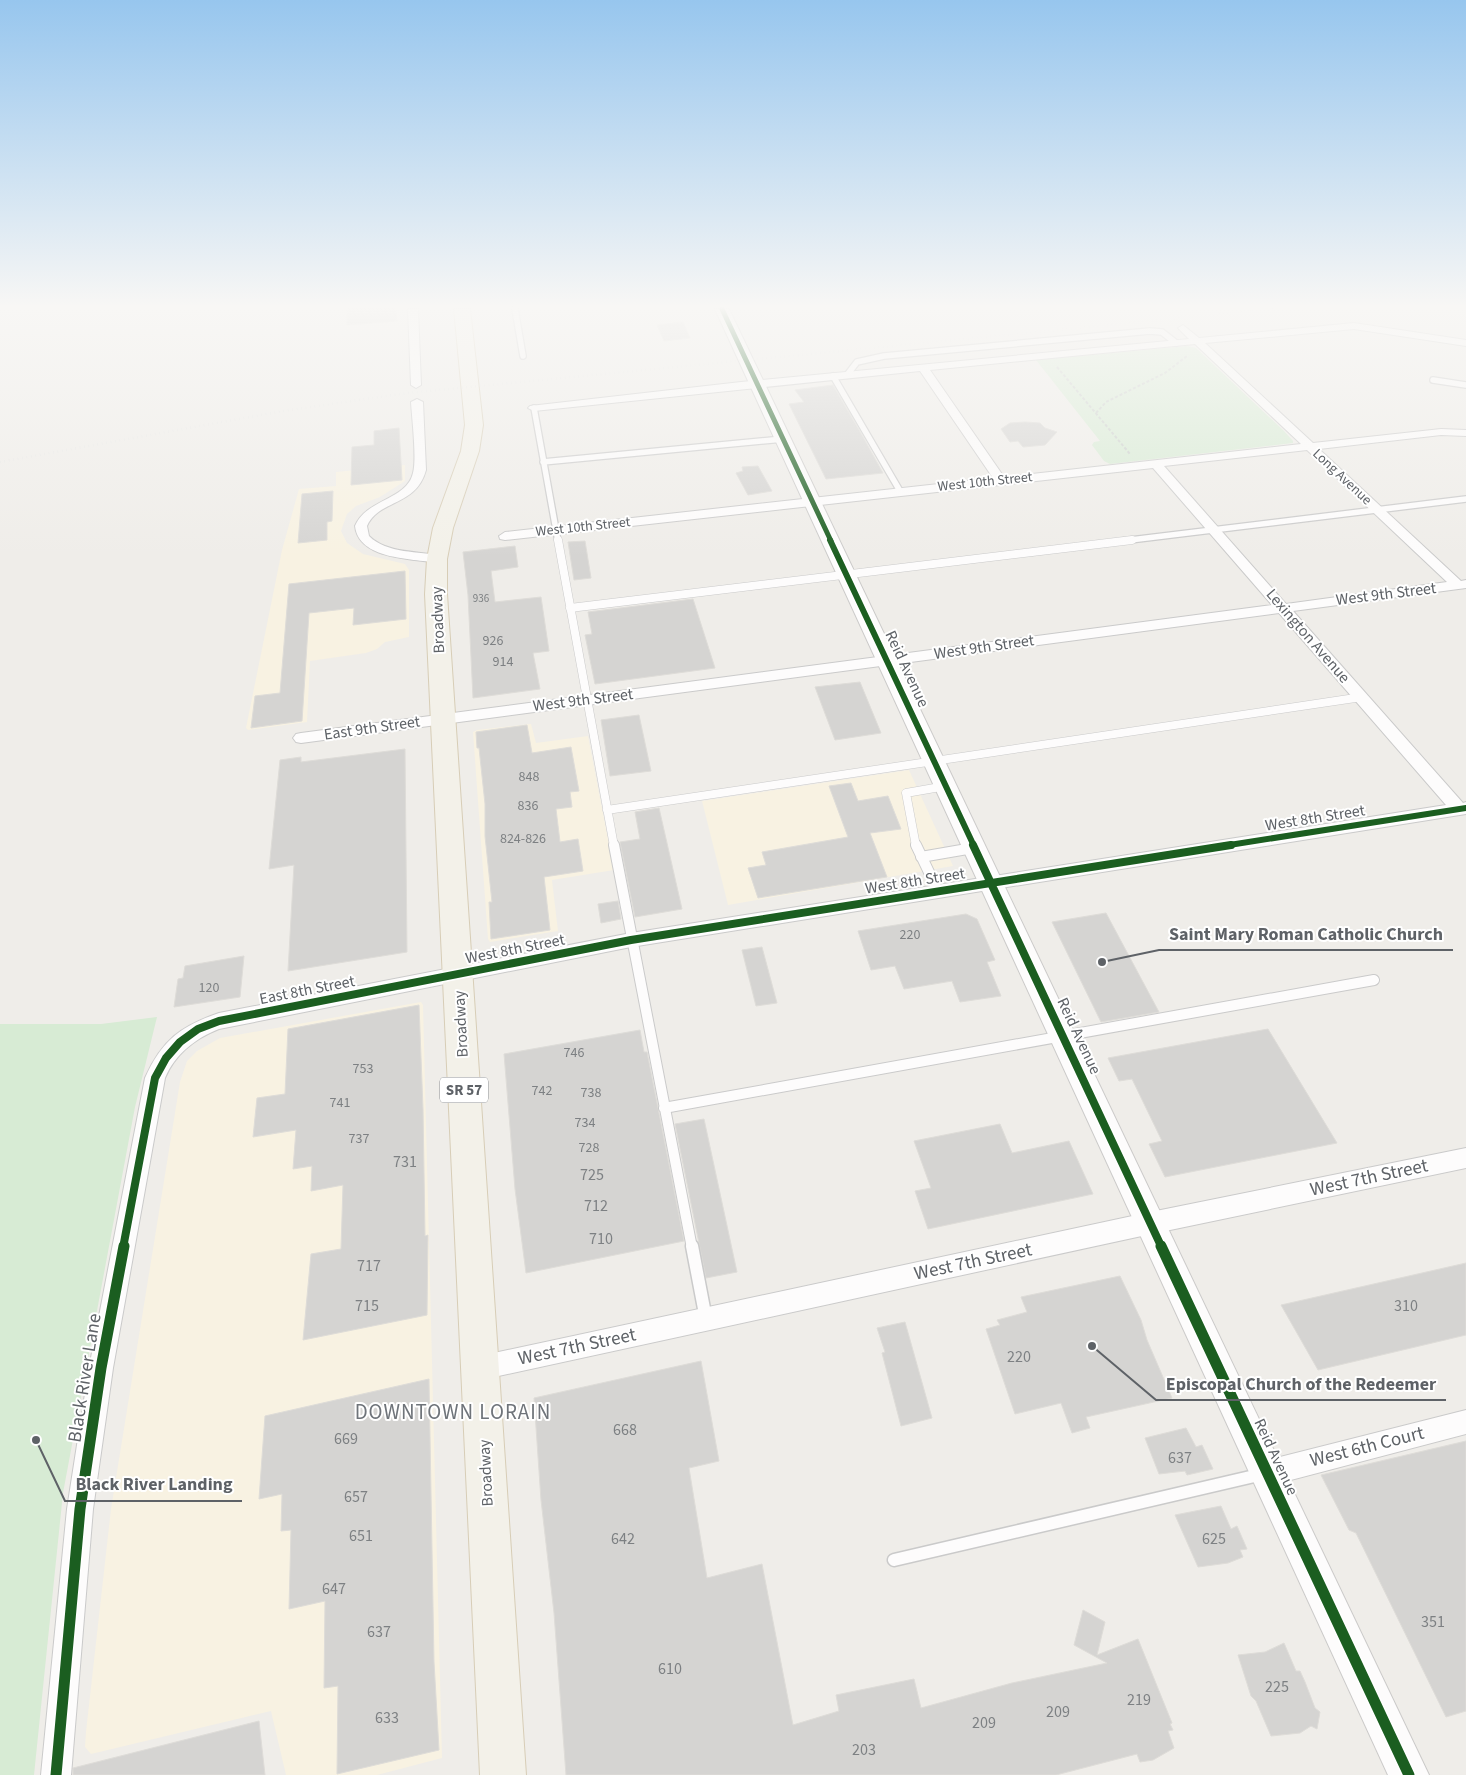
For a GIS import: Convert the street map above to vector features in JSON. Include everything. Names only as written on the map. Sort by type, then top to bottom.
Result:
[{"type":"main road","name":"Broadway","points":[[472,392],[474,425],[470,451],[442,528],[437,558],[436,594],[503,1775]]},
{"type":"street","points":[[534,408],[684,392]]},
{"type":"street","name":"Reid Avenue","points":[[761,392],[1410,1775]]},
{"type":"street","points":[[940,392],[1000,481]]},
{"type":"street","name":"Long Avenue","points":[[1246,392],[1462,584]]},
{"type":"street","points":[[417,402],[420,470],[418,480],[404,495],[375,509],[365,517],[360,531],[363,537],[376,547],[437,558]]},
{"type":"street","name":"West 10th Street","points":[[505,536],[1441,432],[1466,433]]},
{"type":"street","name":"Lexington Avenue","points":[[1155,463],[1362,698],[1463,808]]},
{"type":"street","name":"West 9th Street","points":[[443,718],[1462,584]]},
{"type":"street","name":"East 9th Street","points":[[301,738],[443,718]]},
{"type":"street","name":"West 8th Street","points":[[458,974],[631,940],[1463,808]]},
{"type":"street","name":"East 8th Street","points":[[170,1052],[191,1033],[219,1021],[458,974]]},
{"type":"street","name":"Black River Lane","points":[[56,1775],[80,1509],[100,1377],[153,1087],[158,1069],[170,1052]]},
{"type":"street","name":"West 7th Street","points":[[480,1368],[1151,1223],[1466,1158]]},
{"type":"street","name":"West 6th Court","points":[[1268,1472],[1466,1422]]},
{"type":"lane","points":[[843,392],[900,491]]},
{"type":"lane","points":[[534,408],[631,940],[706,1319]]},
{"type":"lane","points":[[543,462],[783,439]]},
{"type":"lane","points":[[570,608],[848,576],[1213,529],[1466,499]]},
{"type":"lane","points":[[607,810],[1362,698]]},
{"type":"lane","points":[[938,891],[916,846],[906,793],[947,786]]},
{"type":"lane","points":[[921,856],[975,847]]},
{"type":"lane","points":[[664,1108],[1374,980]]},
{"type":"lane","points":[[894,1560],[1268,1472]]},
{"type":"path","points":[[1078,392],[1132,456]]},
{"type":"path","points":[[1096,413],[1106,402],[1127,392]]},
{"type":"shaded area","points":[[405,465],[405,481],[380,497],[356,506],[347,514],[341,531],[347,543],[363,554],[405,564],[409,570],[409,637],[385,642],[377,649],[366,653],[310,661],[307,722],[248,730],[246,728],[282,550],[299,489],[336,486],[336,472]]},
{"type":"shaded area","points":[[531,724],[536,743],[588,736],[614,870],[552,880],[558,931],[490,942],[488,939],[473,732]]},
{"type":"shaded area","points":[[909,770],[953,866],[728,905],[702,801]]},
{"type":"shaded area","points":[[421,1002],[423,1005],[442,1758],[377,1775],[286,1775],[271,1711],[91,1754],[85,1747],[86,1732],[111,1509],[180,1082],[187,1061],[197,1051],[220,1038]]},
{"type":"green space","points":[[1061,392],[1242,392],[1284,431],[1293,443],[1110,464],[1104,461],[1092,445],[1094,442],[1100,441]]},
{"type":"green space","points":[[157,1017],[135,1107],[63,1493],[34,1775],[0,1775],[0,1024],[101,1024]]},
{"type":"building","points":[[796,392],[837,392],[883,473],[826,479],[789,404],[804,402]]},
{"type":"building","points":[[1010,423],[1040,423],[1045,428],[1057,432],[1045,445],[1023,447],[1018,441],[1010,442],[1001,429]]},
{"type":"building","points":[[399,428],[402,480],[351,485],[352,447],[374,445],[374,431]]},
{"type":"building","points":[[758,466],[772,491],[748,495],[736,473],[743,471],[742,467]]},
{"type":"building","points":[[333,491],[332,521],[327,522],[327,540],[298,543],[302,494]]},
{"type":"building","points":[[585,541],[591,578],[574,580],[568,542]]},
{"type":"building","points":[[515,546],[518,567],[491,571],[495,602],[541,597],[549,651],[533,653],[540,689],[473,698],[468,595],[463,552]]},
{"type":"building","points":[[405,571],[406,619],[353,625],[354,608],[309,613],[302,721],[251,728],[255,696],[280,693],[289,584]]},
{"type":"building","points":[[693,599],[715,668],[595,684],[585,635],[592,634],[588,612]]},
{"type":"building","points":[[860,682],[881,733],[835,740],[815,687]]},
{"type":"building","points":[[639,715],[651,771],[610,776],[601,720]]},
{"type":"building","points":[[527,725],[532,753],[571,747],[579,791],[570,792],[572,807],[556,809],[560,842],[578,839],[583,871],[544,877],[550,930],[491,939],[489,902],[492,902],[485,836],[485,804],[476,732]]},
{"type":"building","points":[[405,749],[407,952],[288,971],[294,865],[269,869],[280,760],[301,757],[301,762]]},
{"type":"building","points":[[851,783],[858,801],[888,796],[901,829],[870,833],[887,877],[758,898],[748,868],[766,865],[762,852],[848,837],[829,786]]},
{"type":"building","points":[[659,808],[682,909],[635,917],[620,842],[640,839],[635,812]]},
{"type":"building","points":[[618,901],[621,919],[601,923],[598,904]]},
{"type":"building","points":[[1106,913],[1159,1012],[1101,1022],[1052,922]]},
{"type":"building","points":[[966,914],[977,919],[995,960],[987,962],[1001,996],[960,1002],[952,981],[904,989],[895,966],[871,970],[858,931]]},
{"type":"building","points":[[762,947],[777,1003],[756,1006],[742,950]]},
{"type":"building","points":[[244,956],[240,997],[174,1007],[178,979],[183,978],[185,966]]},
{"type":"building","points":[[419,1005],[425,1236],[428,1235],[427,1315],[303,1340],[311,1254],[341,1249],[343,1185],[311,1191],[312,1166],[293,1169],[296,1130],[253,1137],[257,1098],[285,1094],[288,1029]]},
{"type":"building","points":[[1268,1029],[1337,1143],[1165,1177],[1149,1144],[1162,1141],[1132,1079],[1119,1081],[1108,1058]]},
{"type":"building","points":[[640,1030],[644,1052],[647,1052],[684,1241],[526,1273],[515,1189],[504,1054]]},
{"type":"building","points":[[704,1119],[737,1272],[706,1278],[675,1124]]},
{"type":"building","points":[[1000,1124],[1012,1153],[1069,1141],[1093,1194],[928,1229],[915,1191],[931,1188],[914,1141]]},
{"type":"building","points":[[1466,1263],[1466,1335],[1318,1370],[1281,1305]]},
{"type":"building","points":[[1120,1276],[1141,1320],[1147,1340],[1172,1398],[1086,1417],[1090,1428],[1072,1433],[1061,1403],[1015,1414],[986,1329],[1000,1325],[997,1320],[1027,1312],[1021,1297]]},
{"type":"building","points":[[905,1322],[932,1418],[901,1426],[882,1353],[885,1352],[877,1328]]},
{"type":"building","points":[[701,1361],[719,1461],[689,1468],[707,1578],[762,1564],[793,1725],[839,1711],[836,1695],[914,1679],[921,1708],[1012,1683],[1107,1663],[1074,1645],[1083,1610],[1105,1622],[1097,1655],[1138,1639],[1172,1723],[1170,1724],[1173,1730],[1168,1731],[1174,1748],[1153,1760],[1140,1762],[1137,1754],[1056,1775],[566,1775],[554,1613],[541,1500],[534,1398]]},
{"type":"building","points":[[429,1379],[434,1662],[439,1750],[337,1774],[338,1686],[324,1688],[325,1601],[289,1609],[291,1530],[281,1531],[282,1494],[259,1499],[265,1416]]},
{"type":"building","points":[[1186,1428],[1196,1447],[1202,1445],[1213,1469],[1187,1475],[1185,1471],[1159,1474],[1145,1438]]},
{"type":"building","points":[[1466,1441],[1466,1711],[1446,1717],[1356,1533],[1349,1530],[1321,1475]]},
{"type":"building","points":[[1221,1506],[1231,1529],[1237,1526],[1247,1549],[1240,1550],[1243,1557],[1228,1563],[1198,1567],[1175,1515]]},
{"type":"building","points":[[1284,1643],[1296,1671],[1300,1671],[1315,1708],[1320,1712],[1317,1729],[1311,1726],[1300,1733],[1271,1736],[1256,1701],[1251,1696],[1238,1655],[1265,1652]]},
{"type":"building","points":[[259,1721],[265,1775],[73,1775],[73,1768]]},
{"type":"railway","points":[[0,462],[283,411],[419,392]]},
{"type":"cycle path","points":[[761,392],[1409,1775]]},
{"type":"cycle path","points":[[56,1775],[80,1509],[101,1368],[155,1078],[172,1049],[189,1035],[198,1029],[219,1021],[631,940],[1466,808]]},
{"type":"place","name":"Saint Mary Roman Catholic Church","points":[[1102,962]]},
{"type":"place","name":"Episcopal Church of the Redeemer","points":[[1092,1346]]},
{"type":"place","name":"Black River Landing","points":[[36,1440]]},
{"type":"district","name":"DOWNTOWN LORAIN","points":[[453,1412]]}]
